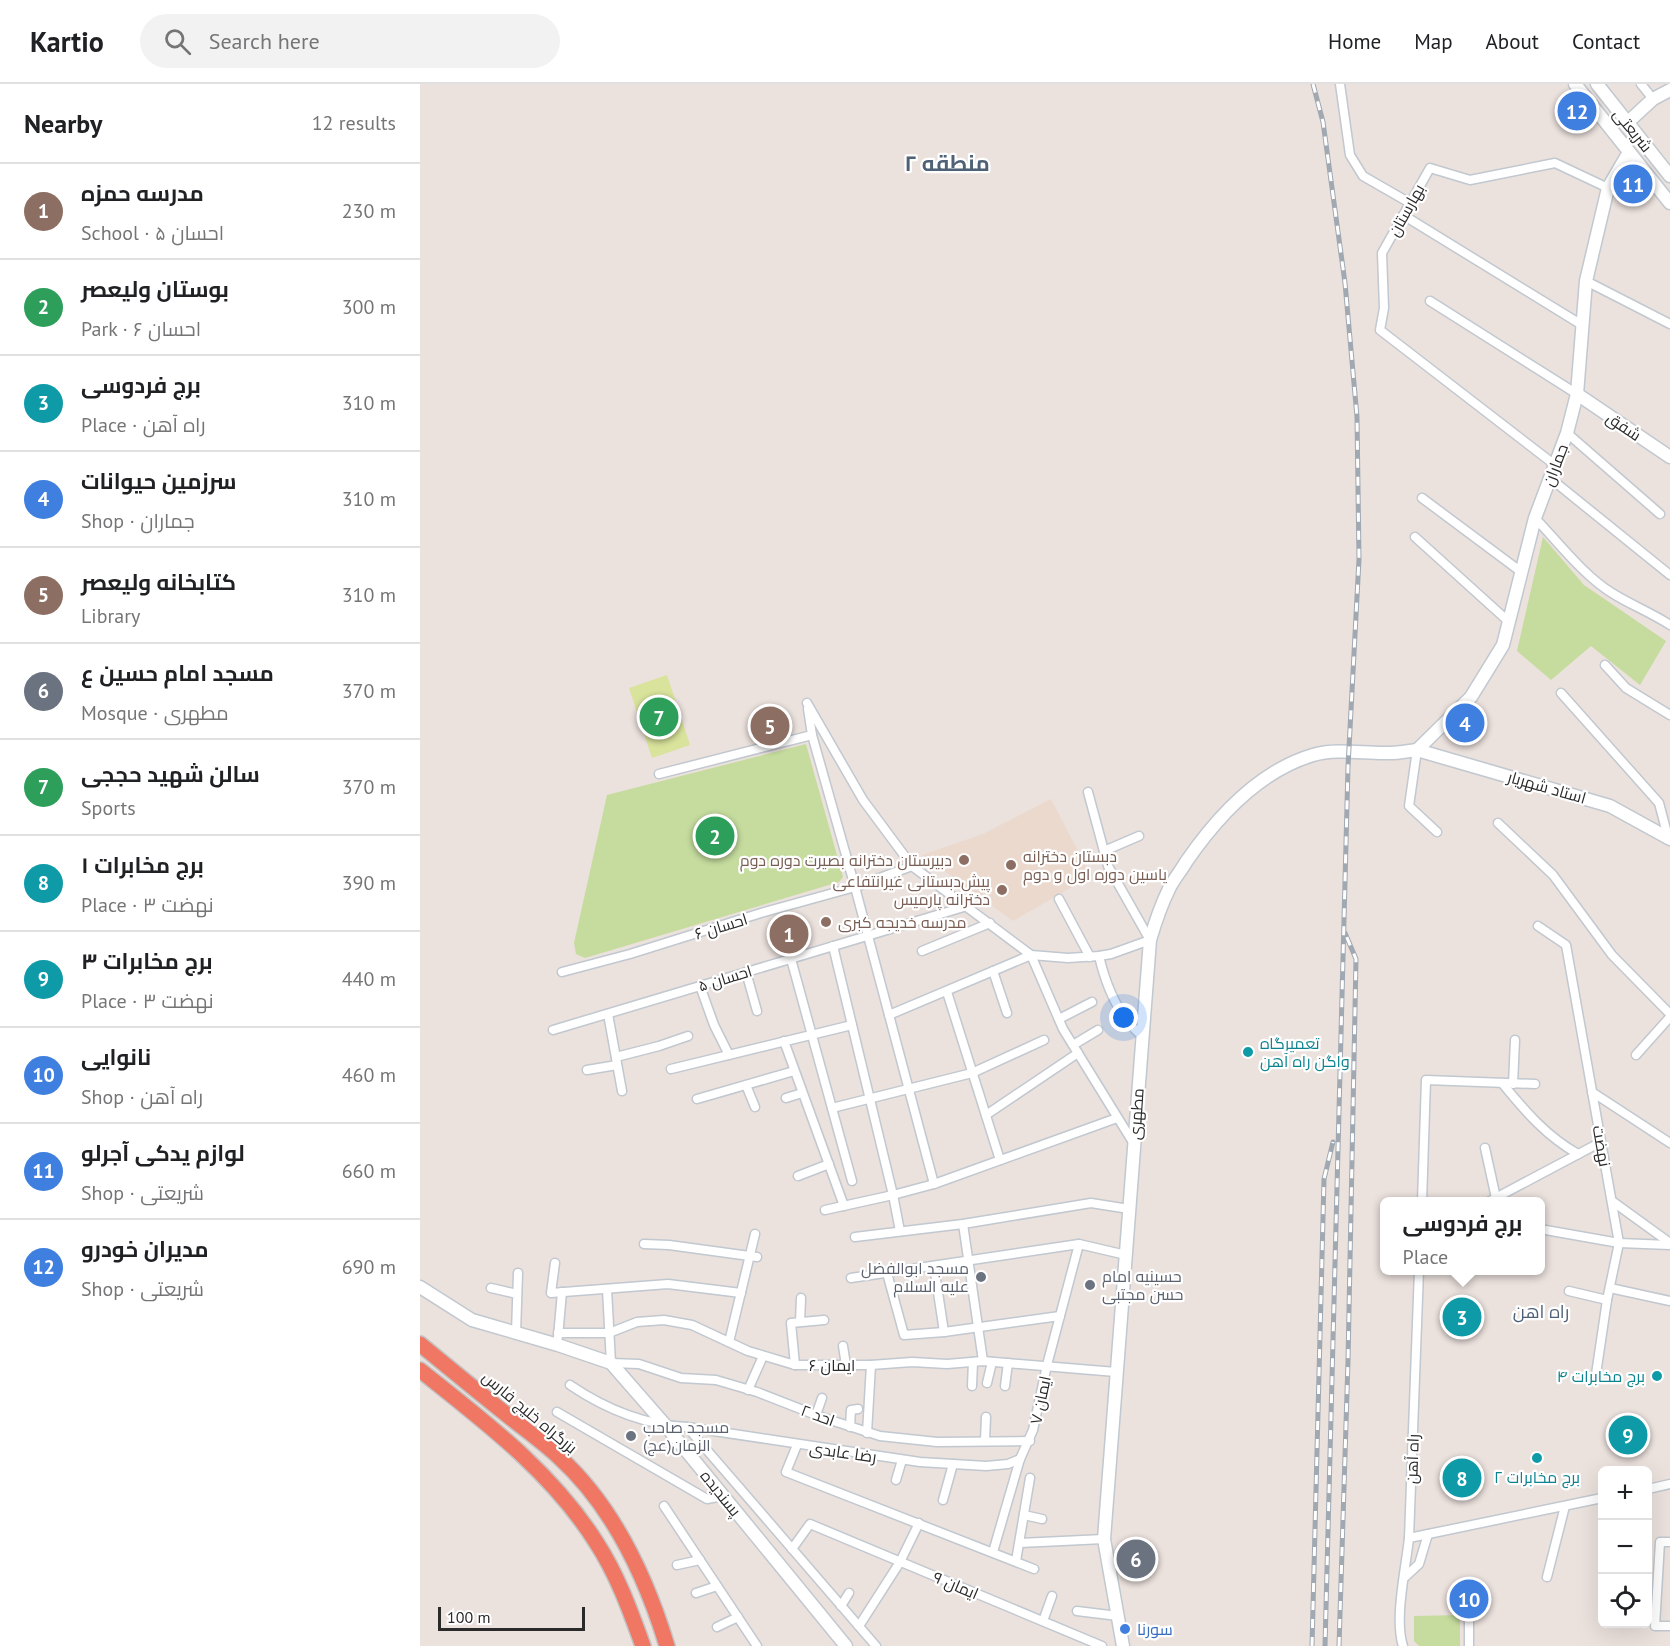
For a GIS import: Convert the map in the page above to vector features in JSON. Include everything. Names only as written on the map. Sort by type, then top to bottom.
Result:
[{"type":"highway","name":"بزرگراه خلیج فارس","points":[[420,1344],[560,1458],[591,1492],[639,1569],[667,1646]]},
{"type":"highway","points":[[420,1370],[507,1441],[541,1473],[571,1507],[596,1542],[617,1578],[643,1646]]},
{"type":"street","points":[[1340,84],[1350,155],[1363,176],[1410,203]]},
{"type":"street","name":"شریعتی","points":[[1575,84],[1670,203]]},
{"type":"street","name":"شریعتی","points":[[1597,84],[1670,176]]},
{"type":"street","points":[[1641,84],[1653,99]]},
{"type":"street","points":[[1627,123],[1653,99],[1670,90]]},
{"type":"street","name":"جماران","points":[[1417,750],[1471,697],[1503,645],[1534,518],[1567,433],[1577,394],[1586,281],[1608,188],[1629,152]]},
{"type":"street","name":"بهارستان","points":[[1555,465],[1380,330],[1384,308],[1382,253],[1430,168],[1470,180],[1555,163],[1608,188]]},
{"type":"street","points":[[1403,215],[1582,325]]},
{"type":"street","points":[[1586,281],[1670,324]]},
{"type":"street","points":[[1430,301],[1577,394]]},
{"type":"street","name":"شفق","points":[[1577,394],[1670,457]]},
{"type":"street","points":[[1567,433],[1660,514]]},
{"type":"street","points":[[1550,478],[1670,575]]},
{"type":"street","points":[[1422,498],[1520,571]]},
{"type":"street","points":[[1534,518],[1588,573],[1612,593],[1670,626]]},
{"type":"street","points":[[1415,537],[1508,621]]},
{"type":"street","points":[[1605,665],[1626,688],[1670,715]]},
{"type":"street","points":[[1560,693],[1659,803],[1669,838]]},
{"type":"street","points":[[934,1184],[812,735],[807,703],[863,800],[912,866],[1031,955],[1059,1019],[1134,1144]]},
{"type":"street","points":[[659,774],[812,735]]},
{"type":"street","points":[[1417,750],[1409,806],[1437,831]]},
{"type":"street","name":"استاد شهریار","points":[[1417,750],[1610,806],[1669,838]]},
{"type":"street","name":"مطهری","points":[[1123,1646],[1104,1539],[1150,940],[1157,915],[1170,887],[1198,846],[1227,812],[1278,769],[1313,755],[1333,752],[1390,753],[1417,750]]},
{"type":"street","points":[[889,1015],[1031,955],[1068,958],[1111,954],[1150,940],[1108,866],[1088,792]]},
{"type":"street","points":[[1498,823],[1553,874],[1612,955],[1670,1015],[1636,1055]]},
{"type":"street","points":[[1104,851],[1139,836]]},
{"type":"street","name":"احسان ۶","points":[[562,972],[855,887],[912,866]]},
{"type":"street","points":[[1059,899],[1094,956],[1112,997],[1131,1027],[1142,1036]]},
{"type":"street","name":"احسان ۵","points":[[553,1030],[967,906]]},
{"type":"street","points":[[922,951],[990,923]]},
{"type":"street","name":"نهضت","points":[[1538,926],[1566,945],[1619,1243],[1595,1381]]},
{"type":"street","points":[[833,946],[900,1231]]},
{"type":"street","points":[[791,959],[852,1181]]},
{"type":"street","points":[[993,971],[1007,1013]]},
{"type":"street","points":[[746,972],[757,1011]]},
{"type":"street","points":[[700,986],[714,1025],[729,1055]]},
{"type":"street","points":[[947,992],[1000,1160]]},
{"type":"street","points":[[1059,1019],[1092,1002]]},
{"type":"street","points":[[608,1014],[622,1091]]},
{"type":"street","points":[[671,1069],[852,1025]]},
{"type":"street","points":[[986,1115],[1076,1049],[1098,1030]]},
{"type":"street","points":[[587,1070],[688,1036]]},
{"type":"street","points":[[832,1108],[972,1073],[1044,1040]]},
{"type":"street","points":[[1513,1084],[1515,1040]]},
{"type":"street","points":[[784,1041],[844,1206]]},
{"type":"street","points":[[697,1099],[794,1071]]},
{"type":"street","points":[[1422,1197],[1426,1080],[1534,1084]]},
{"type":"street","points":[[1502,1083],[1533,1120],[1559,1143],[1578,1154]]},
{"type":"street","points":[[746,1085],[755,1107]]},
{"type":"street","points":[[1592,1092],[1670,1143]]},
{"type":"street","points":[[786,1098],[802,1093]]},
{"type":"street","points":[[825,1210],[934,1184],[1117,1118]]},
{"type":"street","points":[[1496,1197],[1601,1142]]},
{"type":"street","points":[[1485,1148],[1492,1197]]},
{"type":"street","points":[[798,1176],[829,1164]]},
{"type":"street","points":[[1612,1201],[1670,1244]]},
{"type":"street","points":[[855,1237],[963,1224],[1091,1203],[1129,1209]]},
{"type":"street","points":[[963,1224],[978,1328],[988,1362],[987,1383]]},
{"type":"street","points":[[1545,1230],[1619,1243],[1670,1244]]},
{"type":"street","points":[[729,1342],[753,1257],[755,1234]]},
{"type":"street","points":[[644,1244],[669,1245],[753,1257]]},
{"type":"street","points":[[851,1278],[1079,1244],[1126,1255]]},
{"type":"street","name":"ایمان ۷","points":[[993,1552],[1020,1459],[1030,1441],[1047,1365],[1079,1244]]},
{"type":"street","points":[[555,1263],[551,1293],[668,1284],[741,1293]]},
{"type":"street","points":[[934,1266],[944,1332]]},
{"type":"street","points":[[516,1332],[518,1273]]},
{"type":"street","points":[[887,1273],[904,1335],[978,1328],[1060,1316]]},
{"type":"street","name":"راه آهن","points":[[1403,1646],[1400,1600],[1409,1538],[1419,1275]]},
{"type":"street","points":[[420,1287],[472,1320],[516,1332],[558,1339],[611,1363],[607,1289]]},
{"type":"street","points":[[491,1288],[517,1294]]},
{"type":"street","points":[[1610,1288],[1670,1301]]},
{"type":"street","points":[[1569,1291],[1608,1300]]},
{"type":"street","points":[[558,1339],[562,1293]]},
{"type":"street","points":[[800,1322],[801,1298]]},
{"type":"street","name":"ایمان ۶","points":[[558,1339],[609,1334],[637,1322],[664,1320],[692,1325],[763,1356],[795,1365],[988,1362],[1116,1372]]},
{"type":"street","points":[[795,1365],[791,1323],[824,1320]]},
{"type":"street","points":[[843,1346],[846,1365]]},
{"type":"street","points":[[748,1390],[763,1356]]},
{"type":"street","points":[[972,1386],[973,1362]]},
{"type":"street","name":"احد ۲","points":[[611,1363],[639,1364],[681,1378],[716,1380],[867,1433],[937,1442],[1030,1441]]},
{"type":"street","name":"پسندیده","points":[[611,1363],[666,1426],[846,1646]]},
{"type":"street","points":[[1005,1386],[1008,1363]]},
{"type":"street","points":[[867,1433],[871,1365]]},
{"type":"street","name":"رضا عابدی","points":[[570,1385],[586,1396],[624,1413],[666,1426],[687,1427],[902,1460],[953,1464],[1008,1464],[1020,1459]]},
{"type":"street","points":[[816,1415],[822,1398]]},
{"type":"street","points":[[850,1427],[851,1410],[858,1409]]},
{"type":"street","points":[[558,1412],[707,1499],[723,1496]]},
{"type":"street","points":[[985,1440],[986,1417]]},
{"type":"street","points":[[687,1427],[876,1646]]},
{"type":"street","points":[[797,1445],[786,1472],[1034,1569]]},
{"type":"street","points":[[896,1480],[902,1460]]},
{"type":"street","points":[[943,1500],[953,1464]]},
{"type":"street","points":[[1016,1561],[1030,1478]]},
{"type":"street","points":[[1652,1488],[1670,1484]]},
{"type":"street","points":[[1409,1538],[1598,1499]]},
{"type":"street","points":[[664,1506],[738,1617],[753,1645]]},
{"type":"street","points":[[1547,1577],[1565,1506]]},
{"type":"street","points":[[1024,1515],[1042,1519]]},
{"type":"street","name":"ایمان ۹","points":[[792,1549],[810,1524],[1102,1646]]},
{"type":"street","points":[[859,1626],[900,1562],[919,1524]]},
{"type":"street","points":[[1405,1577],[1419,1564],[1428,1534]]},
{"type":"street","points":[[1020,1544],[1104,1539]]},
{"type":"street","points":[[1670,1542],[1660,1542],[1655,1626],[1670,1626]]},
{"type":"street","points":[[677,1565],[700,1560]]},
{"type":"street","points":[[696,1593],[717,1586]]},
{"type":"street","points":[[841,1606],[849,1593]]},
{"type":"street","points":[[1043,1621],[1052,1596]]},
{"type":"street","points":[[1468,1646],[1469,1608]]},
{"type":"street","points":[[1077,1611],[1118,1616]]},
{"type":"street","points":[[717,1627],[738,1617]]},
{"type":"shaded area","name":"دبستان دخترانه یاسین دوره اول و دوم","points":[[1051,799],[1091,876],[1013,921],[922,855],[983,834]]},
{"type":"green space","points":[[1543,537],[1584,585],[1666,641],[1640,685],[1591,646],[1551,680],[1517,651]]},
{"type":"green space","points":[[667,675],[690,745],[652,758],[629,688]]},
{"type":"green space","points":[[806,744],[843,877],[839,882],[585,958],[576,954],[574,943],[607,795]]},
{"type":"green space","points":[[1460,1615],[1460,1646],[1419,1646],[1414,1641],[1414,1616]]},
{"type":"railway","points":[[1313,84],[1323,122],[1345,283],[1357,417],[1359,559],[1348,767],[1325,1646]]},
{"type":"railway","points":[[1339,1646],[1348,1361],[1356,959],[1345,933]]},
{"type":"railway","points":[[1312,1646],[1324,1179],[1333,1142]]},
{"type":"place","name":"مدیران خودرو","points":[[1577,111]]},
{"type":"place","name":"لوازم یدکی آجرلو","points":[[1633,184]]},
{"type":"place","name":"سالن شهید حججی","points":[[659,717]]},
{"type":"place","name":"سرزمین حیوانات","points":[[1465,723]]},
{"type":"place","name":"کتابخانه ولیعصر","points":[[770,726]]},
{"type":"place","name":"بوستان ولیعصر","points":[[715,836]]},
{"type":"place","name":"دبیرستان دخترانه بصیرت دوره دوم","points":[[964,860]]},
{"type":"place","name":"دبستان دخترانه یاسین دوره اول و دوم","points":[[1011,865]]},
{"type":"place","name":"پیش‌دبستانی غیرانتفاعی دخترانه پارمیس","points":[[1002,890]]},
{"type":"place","name":"مدرسه خدیجه کبری","points":[[826,922]]},
{"type":"place","name":"مدرسه حمزه","points":[[789,934]]},
{"type":"place","name":"تعمیرگاه واگن راه آهن","points":[[1248,1052]]},
{"type":"place","name":"مسجد ابوالفضل علیه السلام","points":[[981,1277]]},
{"type":"place","name":"حسینیه امام حسن مجتبی","points":[[1090,1285]]},
{"type":"place","name":"برج فردوسی","points":[[1462,1317]]},
{"type":"place","name":"برج مخابرات ۴","points":[[1657,1376]]},
{"type":"place","name":"برج مخابرات ۳","points":[[1628,1435]]},
{"type":"place","name":"مسجد صاحب الزمان(عج)","points":[[631,1436]]},
{"type":"place","name":"برج مخابرات ۲","points":[[1537,1458]]},
{"type":"place","name":"برج مخابرات ۱","points":[[1462,1478]]},
{"type":"place","name":"مسجد امام حسین ع","points":[[1136,1559]]},
{"type":"place","name":"نانوایی","points":[[1469,1599]]},
{"type":"place","name":"سورنا","points":[[1125,1629]]},
{"type":"district","name":"منطقه ۲","points":[[947,163]]},
{"type":"district","name":"راه اهن","points":[[1541,1312]]}]
